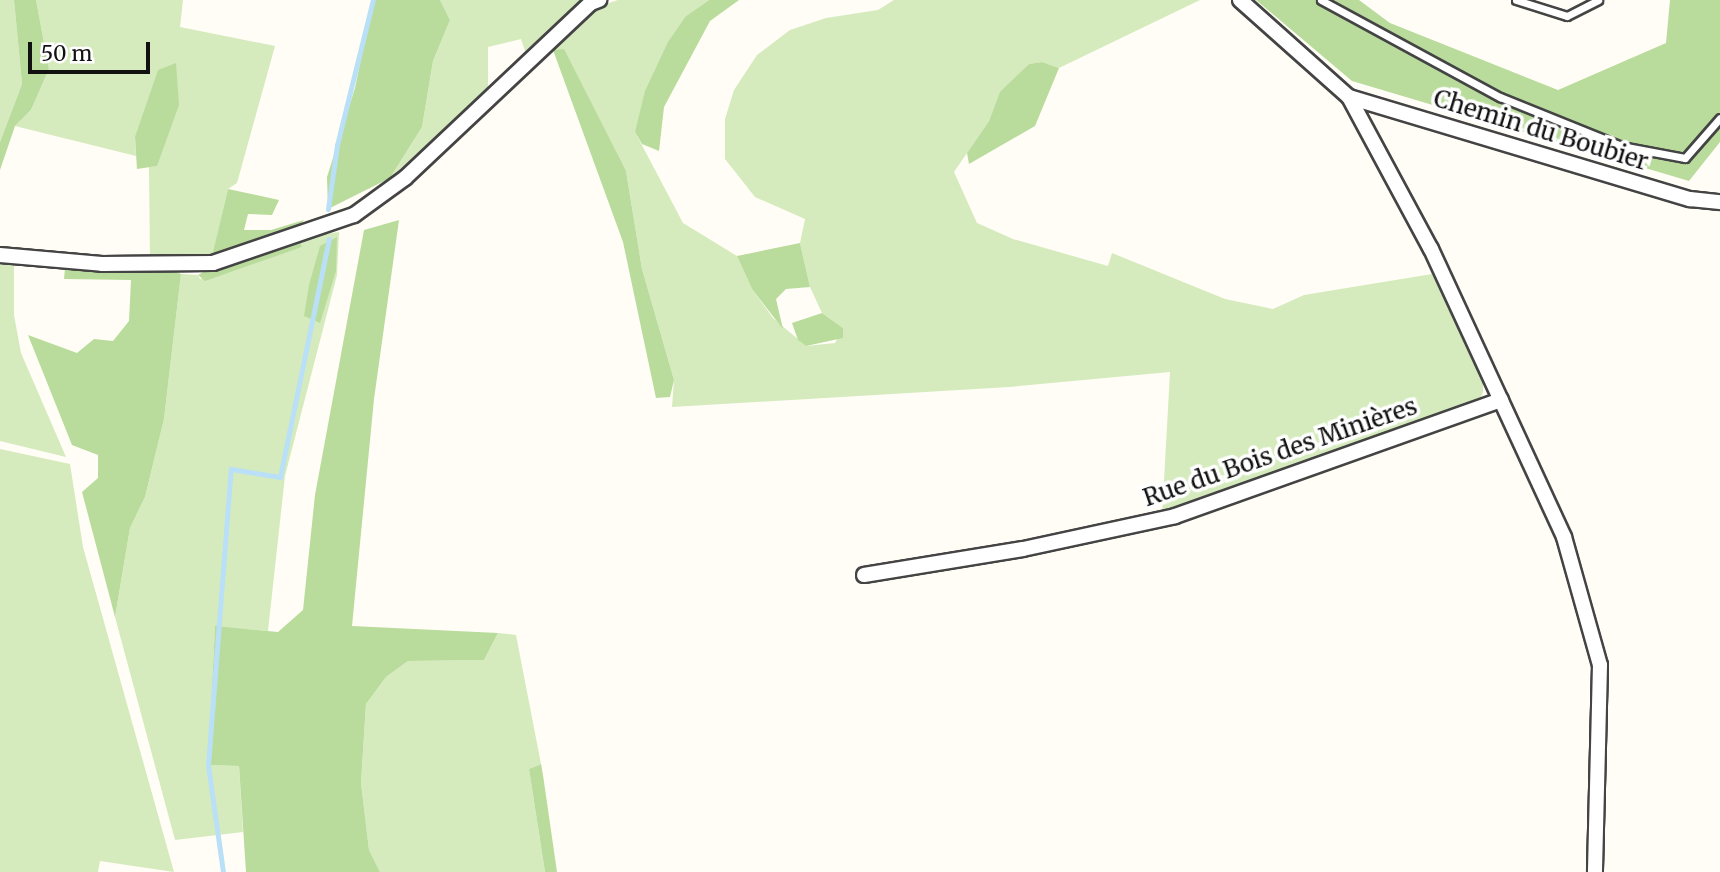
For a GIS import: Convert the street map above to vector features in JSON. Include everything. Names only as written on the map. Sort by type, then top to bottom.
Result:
[{"type":"street","points":[[0,255],[102,264],[213,263],[354,215],[405,178],[591,3],[599,0]]},
{"type":"street","points":[[1240,0],[1349,97],[1431,249],[1563,537],[1600,666],[1595,872]]},
{"type":"street","name":"Chemin du Boubier","points":[[1349,97],[1690,199],[1720,202]]},
{"type":"street","name":"Rue du Bois des Minières","points":[[864,575],[1023,549],[1175,516],[1501,400]]},
{"type":"lane","points":[[1321,0],[1500,97],[1621,146],[1685,158],[1720,118]]},
{"type":"lane","points":[[1516,0],[1567,16],[1598,0]]},
{"type":"green space","points":[[0,0],[14,0],[22,84],[0,142]]},
{"type":"green space","points":[[14,0],[36,0],[49,69],[31,110],[15,126],[0,170],[0,142],[22,84]]},
{"type":"green space","points":[[36,0],[183,0],[180,27],[275,46],[237,183],[228,189],[212,258],[150,258],[149,167],[157,166],[135,137],[136,156],[15,126],[31,110],[49,69]]},
{"type":"green space","points":[[373,0],[440,0],[450,20],[433,61],[422,127],[390,178],[328,209],[327,177],[355,88]]},
{"type":"green space","points":[[440,0],[585,0],[525,51],[521,39],[488,47],[488,89],[390,178],[422,127],[433,61],[450,20]]},
{"type":"green space","points":[[618,0],[709,0],[686,16],[635,132],[683,223],[737,256],[752,289],[773,318],[806,346],[835,343],[843,328],[822,313],[810,287],[800,243],[805,219],[755,197],[725,159],[725,119],[734,90],[757,55],[790,30],[826,18],[878,10],[894,0],[1200,0],[1059,68],[1042,62],[1029,64],[1000,93],[989,121],[954,172],[977,223],[1013,239],[1108,266],[1112,253],[1225,299],[1273,309],[1304,295],[1432,274],[1483,381],[1479,402],[1162,517],[1170,372],[1009,387],[672,407],[674,380],[642,269],[626,171],[553,50],[594,8]]},
{"type":"green space","points":[[709,0],[739,0],[710,21],[664,107],[659,151],[642,144],[635,132],[645,91],[668,42],[686,16]]},
{"type":"green space","points":[[1256,0],[1359,0],[1390,23],[1558,90],[1666,43],[1670,0],[1720,0],[1720,142],[1689,181],[1352,81]]},
{"type":"green space","points":[[564,49],[626,171],[642,269],[674,380],[670,397],[656,398],[623,242],[553,50]]},
{"type":"green space","points":[[1042,62],[1059,68],[1035,126],[969,164],[967,153],[989,121],[1000,92],[1029,64]]},
{"type":"green space","points":[[176,63],[179,105],[157,166],[137,169],[135,137],[158,70]]},
{"type":"green space","points":[[228,189],[279,200],[272,215],[248,214],[244,230],[271,230],[304,220],[297,229],[302,247],[205,281],[198,275],[209,269]]},
{"type":"green space","points":[[399,220],[374,399],[352,626],[498,633],[484,660],[408,661],[386,677],[366,704],[361,783],[369,850],[380,872],[246,872],[239,766],[208,765],[215,626],[278,632],[303,610],[315,495],[364,230]]},
{"type":"green space","points":[[339,232],[337,275],[285,476],[268,631],[215,627],[208,765],[239,766],[243,832],[175,840],[115,617],[130,528],[145,497],[164,419],[181,274],[198,275],[200,279],[302,247],[300,238]]},
{"type":"green space","points":[[337,237],[336,271],[320,323],[304,316],[309,285],[320,246]]},
{"type":"green space","points":[[800,243],[810,287],[786,289],[776,299],[783,329],[752,289],[737,256]]},
{"type":"green space","points":[[0,262],[14,264],[14,315],[21,353],[66,457],[0,441]]},
{"type":"green space","points":[[65,268],[168,269],[181,274],[164,419],[145,497],[130,528],[115,617],[82,492],[98,478],[98,455],[72,445],[28,335],[77,353],[94,339],[113,341],[129,321],[131,280],[64,279]]},
{"type":"green space","points":[[822,313],[843,328],[843,338],[806,346],[798,340],[792,323]]},
{"type":"green space","points":[[0,449],[70,464],[83,547],[174,872],[100,861],[98,872],[0,872]]},
{"type":"green space","points":[[498,633],[516,635],[541,764],[529,769],[545,872],[380,872],[369,850],[361,783],[366,704],[386,677],[408,661],[484,660]]},
{"type":"green space","points":[[541,764],[557,872],[545,872],[529,769]]},
{"type":"waterway","points":[[328,209],[337,145],[373,0]]},
{"type":"waterway","points":[[223,872],[208,765],[231,469],[280,477],[329,239]]}]
